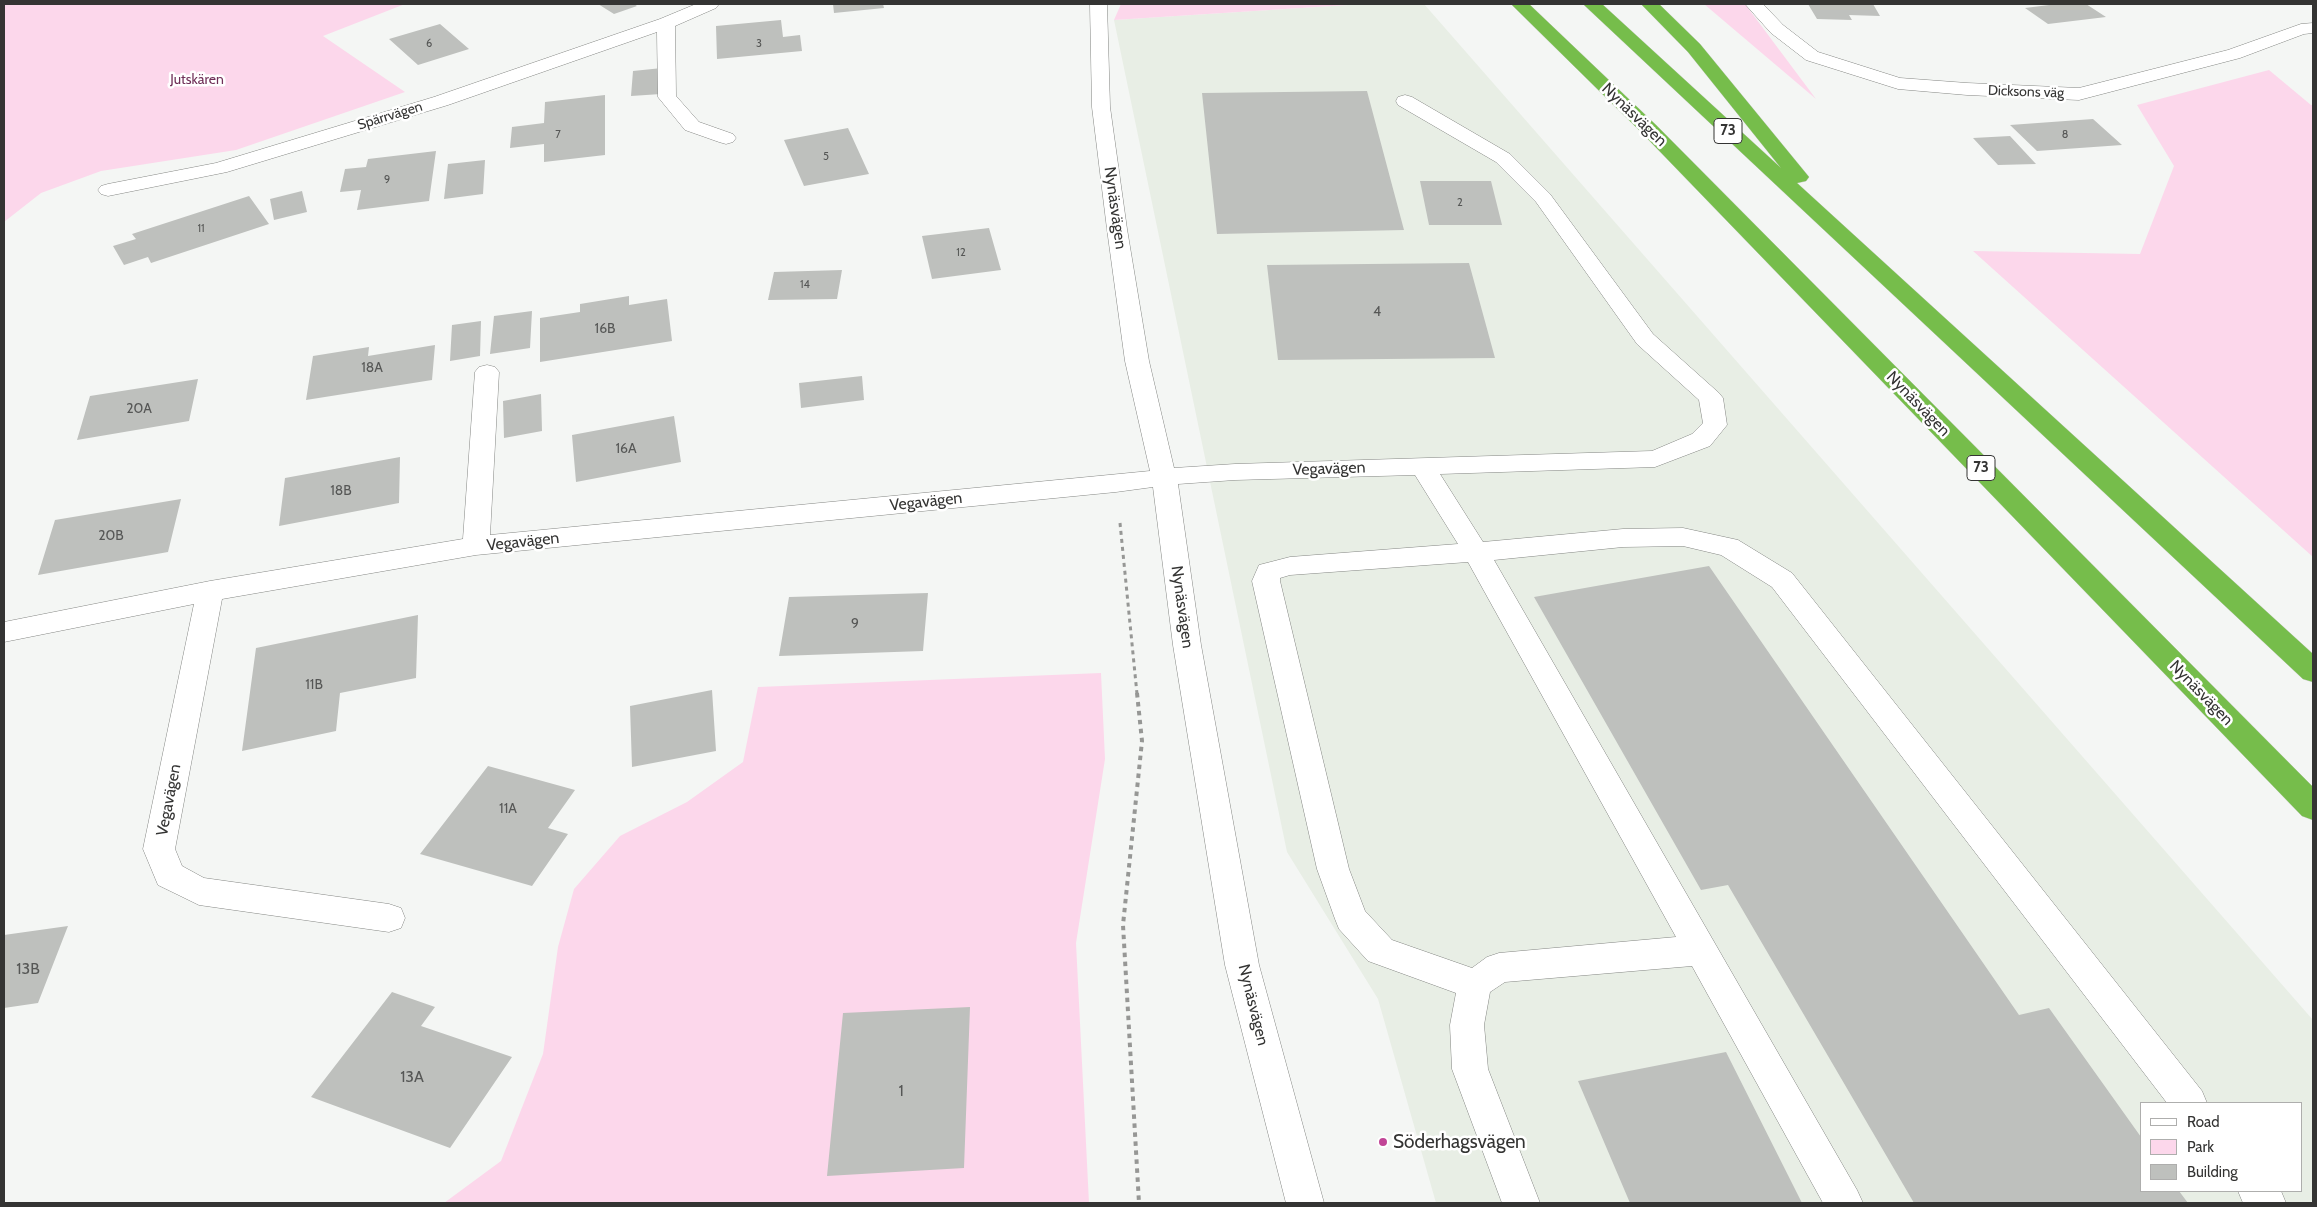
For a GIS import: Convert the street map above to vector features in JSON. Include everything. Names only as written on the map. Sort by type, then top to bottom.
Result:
[{"type":"highway","name":"Nynäsvägen","points":[[1519,4],[1649,129],[2313,807]]},
{"type":"highway","name":"73","points":[[1592,4],[2313,671]]},
{"type":"highway","points":[[1650,4],[1694,48],[1865,258]]},
{"type":"street","name":"Spärrvägen","points":[[108,190],[238,162],[441,101],[666,23],[710,4]]},
{"type":"street","name":"Nynäsvägen","points":[[1098,4],[1101,107],[1117,230],[1138,362],[1164,477],[1187,645],[1242,965],[1305,1203]]},
{"type":"street","name":"Dicksons väg","points":[[1754,4],[1777,29],[1812,56],[1898,83],[1967,89],[2079,94],[2234,54],[2301,29],[2313,28]]},
{"type":"street","points":[[666,23],[666,97],[692,126],[726,138]]},
{"type":"street","name":"Vegavägen","points":[[4,632],[210,591],[476,546],[1116,484],[1164,477],[1422,466],[1655,460],[1701,440],[1716,425],[1711,398],[1645,338],[1543,198],[1504,158],[1405,101]]},
{"type":"street","name":"Vegavägen","points":[[476,546],[487,372]]},
{"type":"street","points":[[1422,466],[1476,552],[1844,1203]]},
{"type":"street","points":[[1475,984],[1380,951],[1351,919],[1333,869],[1266,581],[1269,572],[1290,566],[1476,552],[1623,538],[1683,537],[1728,547],[1756,562],[1782,580],[2188,1102]]},
{"type":"street","name":"Vegavägen","points":[[210,591],[159,849],[169,875],[199,891],[389,918]]},
{"type":"street","points":[[1521,1203],[1470,1070],[1467,1026],[1475,984],[1499,968],[1701,950]]},
{"type":"street","points":[[2258,1192],[2267,1203]]},
{"type":"path","points":[[1116,484],[1142,741],[1123,925],[1140,1203]]},
{"type":"shaded area","points":[[1363,4],[1424,4],[2313,1020],[2313,1203],[1436,1203],[1378,999],[1287,852],[1114,20]]},
{"type":"green space","name":"Jutskären","points":[[4,4],[405,4],[323,36],[405,92],[236,150],[101,171],[41,193],[4,222]]},
{"type":"green space","points":[[1121,4],[1363,4],[1114,20]]},
{"type":"green space","points":[[1704,4],[1745,4],[1816,99]]},
{"type":"green space","points":[[2269,70],[2313,105],[2313,557],[1973,251],[2140,254],[2174,166],[2137,105]]},
{"type":"green space","points":[[1101,673],[1105,759],[1076,943],[1089,1203],[444,1203],[501,1161],[543,1054],[558,947],[574,889],[620,836],[687,802],[743,762],[758,687]]},
{"type":"building","points":[[598,4],[634,4],[637,6],[614,14]]},
{"type":"building","points":[[833,4],[883,4],[884,8],[834,13]]},
{"type":"building","points":[[1808,4],[1873,4],[1880,16],[1849,15],[1852,20],[1817,19]]},
{"type":"building","points":[[2057,4],[2086,4],[2106,17],[2048,24],[2025,8]]},
{"type":"building","points":[[781,20],[783,37],[800,35],[802,51],[717,59],[716,26]]},
{"type":"building","points":[[440,24],[469,49],[418,65],[389,39]]},
{"type":"building","points":[[662,68],[661,94],[631,96],[633,71]]},
{"type":"building","points":[[1367,91],[1404,230],[1217,234],[1202,93]]},
{"type":"building","points":[[605,95],[605,155],[544,162],[544,144],[510,148],[512,127],[544,123],[545,102]]},
{"type":"building","points":[[2093,119],[2122,145],[2037,151],[2010,125]]},
{"type":"building","points":[[848,128],[869,174],[804,186],[784,140]]},
{"type":"building","points":[[2010,136],[2036,164],[1998,165],[1973,138]]},
{"type":"building","points":[[436,151],[429,201],[357,210],[361,190],[340,192],[345,169],[366,167],[368,159]]},
{"type":"building","points":[[485,160],[483,194],[444,199],[448,164]]},
{"type":"building","points":[[1420,181],[1491,181],[1502,225],[1429,225]]},
{"type":"building","points":[[302,191],[307,212],[274,220],[270,199]]},
{"type":"building","points":[[249,196],[269,224],[151,263],[148,257],[124,265],[113,246],[136,239],[132,234]]},
{"type":"building","points":[[989,228],[1001,270],[932,279],[922,236]]},
{"type":"building","points":[[1469,263],[1495,358],[1278,360],[1267,265]]},
{"type":"building","points":[[842,270],[837,299],[768,300],[774,272]]},
{"type":"building","points":[[629,296],[629,305],[667,299],[672,341],[540,362],[540,318],[580,312],[580,304]]},
{"type":"building","points":[[532,311],[530,348],[490,354],[494,316]]},
{"type":"building","points":[[481,321],[480,356],[450,361],[452,325]]},
{"type":"building","points":[[435,345],[432,380],[306,400],[313,356],[369,347],[368,356]]},
{"type":"building","points":[[862,376],[864,400],[801,408],[799,383]]},
{"type":"building","points":[[198,379],[189,421],[77,440],[90,396]]},
{"type":"building","points":[[541,394],[542,431],[504,438],[503,401]]},
{"type":"building","points":[[674,416],[681,462],[576,482],[572,435]]},
{"type":"building","points":[[400,457],[399,503],[279,526],[285,478]]},
{"type":"building","points":[[181,499],[168,552],[38,575],[55,520]]},
{"type":"building","points":[[1709,566],[2019,1015],[2049,1008],[2140,1136],[2140,1192],[2180,1192],[2188,1203],[1914,1203],[1728,885],[1701,890],[1534,597]]},
{"type":"building","points":[[928,593],[923,651],[779,656],[789,597]]},
{"type":"building","points":[[418,615],[416,678],[340,693],[336,731],[242,751],[256,648]]},
{"type":"building","points":[[712,690],[716,751],[632,767],[630,706]]},
{"type":"building","points":[[488,766],[575,790],[548,828],[568,834],[532,886],[420,854]]},
{"type":"building","points":[[68,926],[38,1003],[4,1008],[4,935]]},
{"type":"building","points":[[392,992],[435,1007],[421,1026],[512,1057],[450,1148],[311,1097]]},
{"type":"building","points":[[970,1007],[964,1168],[827,1176],[843,1013]]},
{"type":"building","points":[[1726,1052],[1802,1203],[1630,1203],[1578,1081]]},
{"type":"place","name":"Söderhagsvägen","points":[[1383,1142]]}]
